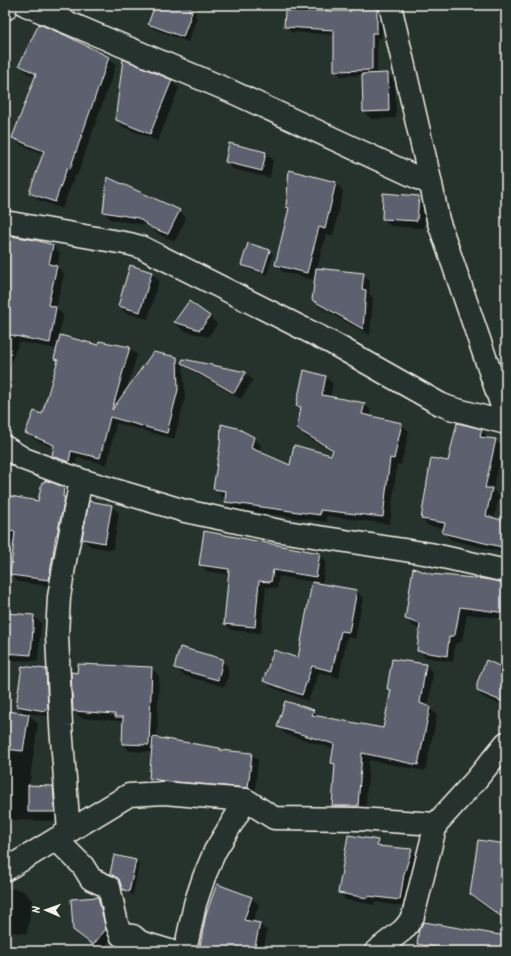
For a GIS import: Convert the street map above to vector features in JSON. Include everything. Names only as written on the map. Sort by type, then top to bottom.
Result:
[{"type":"street","points":[[5,9],[6,5]]},
{"type":"street","points":[[26,5],[228,90],[431,184]]},
{"type":"street","points":[[390,5],[438,220],[506,418]]},
{"type":"street","points":[[5,222],[142,247],[332,343],[440,404],[506,423]]},
{"type":"street","points":[[5,447],[24,459],[81,480],[192,512],[280,531],[430,554],[506,571]]},
{"type":"street","points":[[81,480],[59,597],[57,635],[61,726],[62,835],[91,879],[108,887],[121,935],[133,936],[140,942],[170,951]]},
{"type":"street","points":[[376,951],[403,930],[412,916],[436,824],[475,782],[506,743]]},
{"type":"street","points":[[5,870],[129,795],[164,793],[246,800],[274,818],[358,819],[436,824]]},
{"type":"street","points":[[185,951],[195,904],[204,877],[215,851],[246,800]]},
{"type":"building","points":[[155,5],[191,5],[189,10],[192,12],[183,37],[148,24]]},
{"type":"building","points":[[351,5],[377,5],[377,33],[372,33],[372,70],[334,71],[334,30],[284,27],[285,11],[351,11]]},
{"type":"building","points":[[39,24],[109,57],[70,169],[67,168],[55,202],[29,193],[44,151],[12,138],[36,74],[19,65]]},
{"type":"building","points":[[123,59],[172,80],[150,134],[116,120]]},
{"type":"building","points":[[388,73],[389,111],[363,112],[362,74]]},
{"type":"building","points":[[229,143],[266,152],[262,171],[225,162]]},
{"type":"building","points":[[289,170],[336,182],[325,229],[319,227],[307,273],[275,265],[289,208],[286,207]]},
{"type":"building","points":[[107,177],[180,210],[168,234],[152,228],[138,218],[103,212]]},
{"type":"building","points":[[383,193],[419,196],[417,221],[382,219]]},
{"type":"building","points":[[5,235],[35,240],[53,245],[49,264],[57,266],[48,305],[56,307],[50,343],[5,334]]},
{"type":"building","points":[[248,243],[270,250],[263,272],[241,265]]},
{"type":"building","points":[[130,265],[152,272],[140,312],[118,306]]},
{"type":"building","points":[[316,268],[364,273],[362,289],[366,290],[363,329],[312,300]]},
{"type":"building","points":[[189,301],[210,316],[200,330],[174,322]]},
{"type":"building","points":[[60,335],[98,345],[99,341],[130,347],[112,410],[153,352],[177,357],[178,390],[167,433],[110,417],[100,458],[71,451],[69,462],[52,456],[54,445],[25,433],[34,411],[42,414],[58,360],[54,359]]},
{"type":"building","points":[[183,359],[246,372],[234,393],[181,363]]},
{"type":"building","points":[[304,370],[326,376],[322,395],[365,403],[362,414],[402,423],[394,459],[390,458],[383,517],[320,510],[320,515],[225,502],[226,491],[213,489],[220,445],[221,424],[237,428],[254,437],[251,448],[290,465],[294,445],[331,455],[333,450],[297,429],[301,407],[296,406]]},
{"type":"building","points":[[457,423],[482,429],[480,437],[496,439],[485,488],[492,488],[486,516],[506,521],[506,548],[442,533],[445,523],[421,519],[431,458],[448,461]]},
{"type":"building","points":[[45,480],[64,487],[63,497],[65,497],[56,535],[49,580],[10,575],[15,532],[5,530],[5,495],[38,501],[42,482],[45,482]]},
{"type":"building","points":[[89,501],[112,505],[105,543],[82,539]]},
{"type":"building","points":[[204,531],[320,553],[316,577],[273,570],[271,582],[259,581],[255,627],[224,624],[229,569],[199,565]]},
{"type":"building","points":[[413,568],[431,574],[484,579],[506,583],[506,613],[460,607],[455,635],[449,637],[447,656],[417,651],[420,624],[405,619]]},
{"type":"building","points":[[312,582],[357,590],[349,632],[341,631],[332,671],[312,666],[302,695],[263,681],[274,650],[298,658]]},
{"type":"building","points":[[5,613],[34,615],[31,655],[5,653]]},
{"type":"building","points":[[180,647],[223,659],[218,680],[174,668]]},
{"type":"building","points":[[392,659],[426,664],[420,703],[430,707],[418,765],[362,753],[358,806],[332,806],[335,764],[331,763],[334,744],[277,727],[285,701],[314,710],[312,715],[383,728],[391,690],[387,689]]},
{"type":"building","points":[[486,660],[506,669],[506,703],[477,691],[477,683]]},
{"type":"building","points":[[78,664],[152,667],[149,745],[122,744],[123,717],[115,717],[115,714],[73,711],[71,672],[77,673]]},
{"type":"building","points":[[22,666],[46,669],[48,709],[45,709],[45,711],[16,706]]},
{"type":"building","points":[[7,711],[29,714],[23,751],[5,749]]},
{"type":"building","points":[[153,737],[220,748],[220,750],[252,753],[248,788],[163,781],[149,778]]},
{"type":"building","points":[[28,785],[53,786],[55,812],[28,812]]},
{"type":"building","points":[[348,835],[378,840],[377,846],[412,849],[404,874],[400,900],[368,896],[368,898],[338,893]]},
{"type":"building","points":[[478,840],[506,844],[506,920],[470,894]]},
{"type":"building","points":[[114,855],[136,860],[129,892],[122,889],[119,879],[110,874]]},
{"type":"building","points":[[217,884],[252,897],[244,920],[260,923],[254,951],[227,951],[200,946],[206,914]]},
{"type":"building","points":[[98,897],[106,929],[93,945],[73,930],[71,899]]},
{"type":"building","points":[[424,922],[506,936],[506,951],[457,951],[417,944],[419,929]]}]
